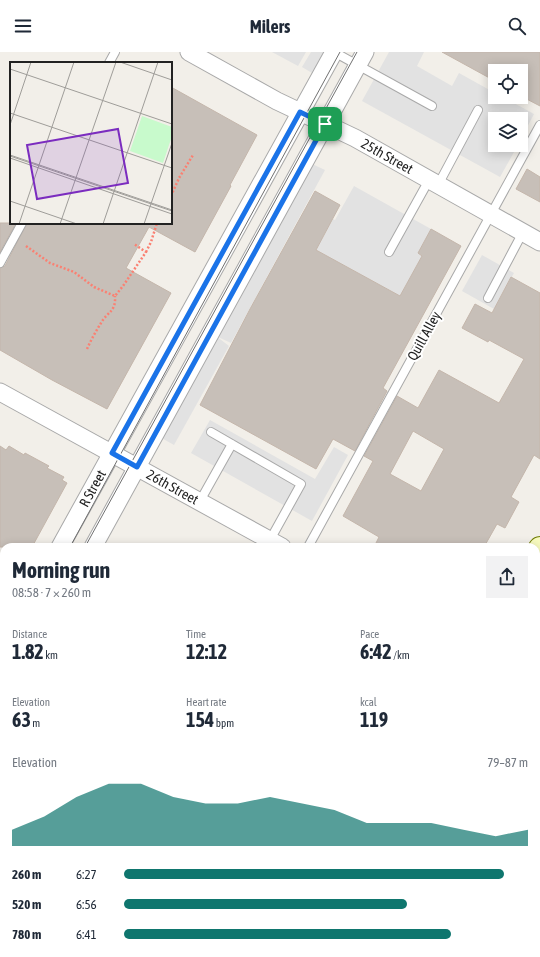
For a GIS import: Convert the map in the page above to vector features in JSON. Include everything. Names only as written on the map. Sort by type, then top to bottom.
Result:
[{"type":"street","name":"25th Street","points":[[189,52],[300,112],[354,138],[540,242]]},
{"type":"street","name":"R Street","points":[[62,543],[334,52]]},
{"type":"street","points":[[95,543],[361,59]]},
{"type":"street","name":"26th Street","points":[[0,392],[274,543]]},
{"type":"lane","points":[[110,62],[115,52]]},
{"type":"lane","points":[[334,52],[361,59],[432,106]]},
{"type":"lane","points":[[389,252],[478,110]]},
{"type":"lane","name":"Quill Alley","points":[[310,543],[540,125]]},
{"type":"lane","points":[[0,263],[21,224]]},
{"type":"lane","points":[[488,298],[524,232]]},
{"type":"lane","points":[[211,432],[301,484],[276,543]]},
{"type":"lane","points":[[200,501],[232,444]]},
{"type":"path","points":[[172,194],[179,178],[193,155]]},
{"type":"path","points":[[87,349],[102,321],[113,310],[115,296],[146,252],[157,224]]},
{"type":"path","points":[[14,237],[50,263],[74,272],[94,287],[115,296]]},
{"type":"path","points":[[134,244],[146,252]]},
{"type":"shaded area","points":[[272,52],[306,52],[298,66]]},
{"type":"shaded area","points":[[311,52],[330,52],[317,76],[302,67]]},
{"type":"shaded area","points":[[389,52],[424,52],[417,66],[452,86],[459,73],[488,89],[488,104],[516,104],[534,114],[528,126],[528,112],[488,112],[488,152],[514,152],[500,177],[362,101]]},
{"type":"shaded area","points":[[310,163],[325,170],[231,343],[216,336],[229,346],[174,445],[158,436]]},
{"type":"shaded area","points":[[354,186],[431,229],[418,253],[422,256],[400,296],[316,250],[333,219],[335,220]]},
{"type":"shaded area","points":[[482,255],[514,273],[494,309],[462,291]]},
{"type":"shaded area","points":[[210,420],[315,479],[334,447],[348,455],[312,521],[191,453]]},
{"type":"building","points":[[442,52],[540,52],[540,106],[528,100],[528,64],[488,64],[488,77]]},
{"type":"building","points":[[172,88],[257,135],[195,252],[149,227],[126,268],[171,293],[107,409],[0,350],[0,268],[5,266],[26,224],[172,224]]},
{"type":"building","points":[[527,169],[540,177],[540,202],[516,189]]},
{"type":"building","points":[[315,191],[340,205],[316,250],[400,296],[422,256],[418,253],[431,229],[461,246],[383,388],[387,391],[355,451],[333,439],[316,469],[200,405],[250,309]]},
{"type":"building","points":[[0,223],[15,224],[0,252]]},
{"type":"building","points":[[511,277],[540,293],[540,459],[534,455],[511,497],[519,502],[505,528],[497,524],[486,543],[376,543],[379,537],[343,516],[373,461],[364,456],[397,396],[418,408],[439,370],[499,403],[524,359],[489,340],[488,342],[462,328],[475,304],[492,313]],"holes":[[[413,431],[444,449],[421,491],[390,474]]]},
{"type":"building","points":[[0,446],[6,450],[9,446],[24,455],[25,453],[49,466],[47,468],[64,477],[62,480],[67,483],[34,543],[0,543]]},
{"type":"tram line","points":[[72,543],[340,52]]},
{"type":"tram line","points":[[87,543],[357,52]]},
{"type":"route","points":[[300,112],[325,124],[137,467],[112,453],[300,112]]}]
